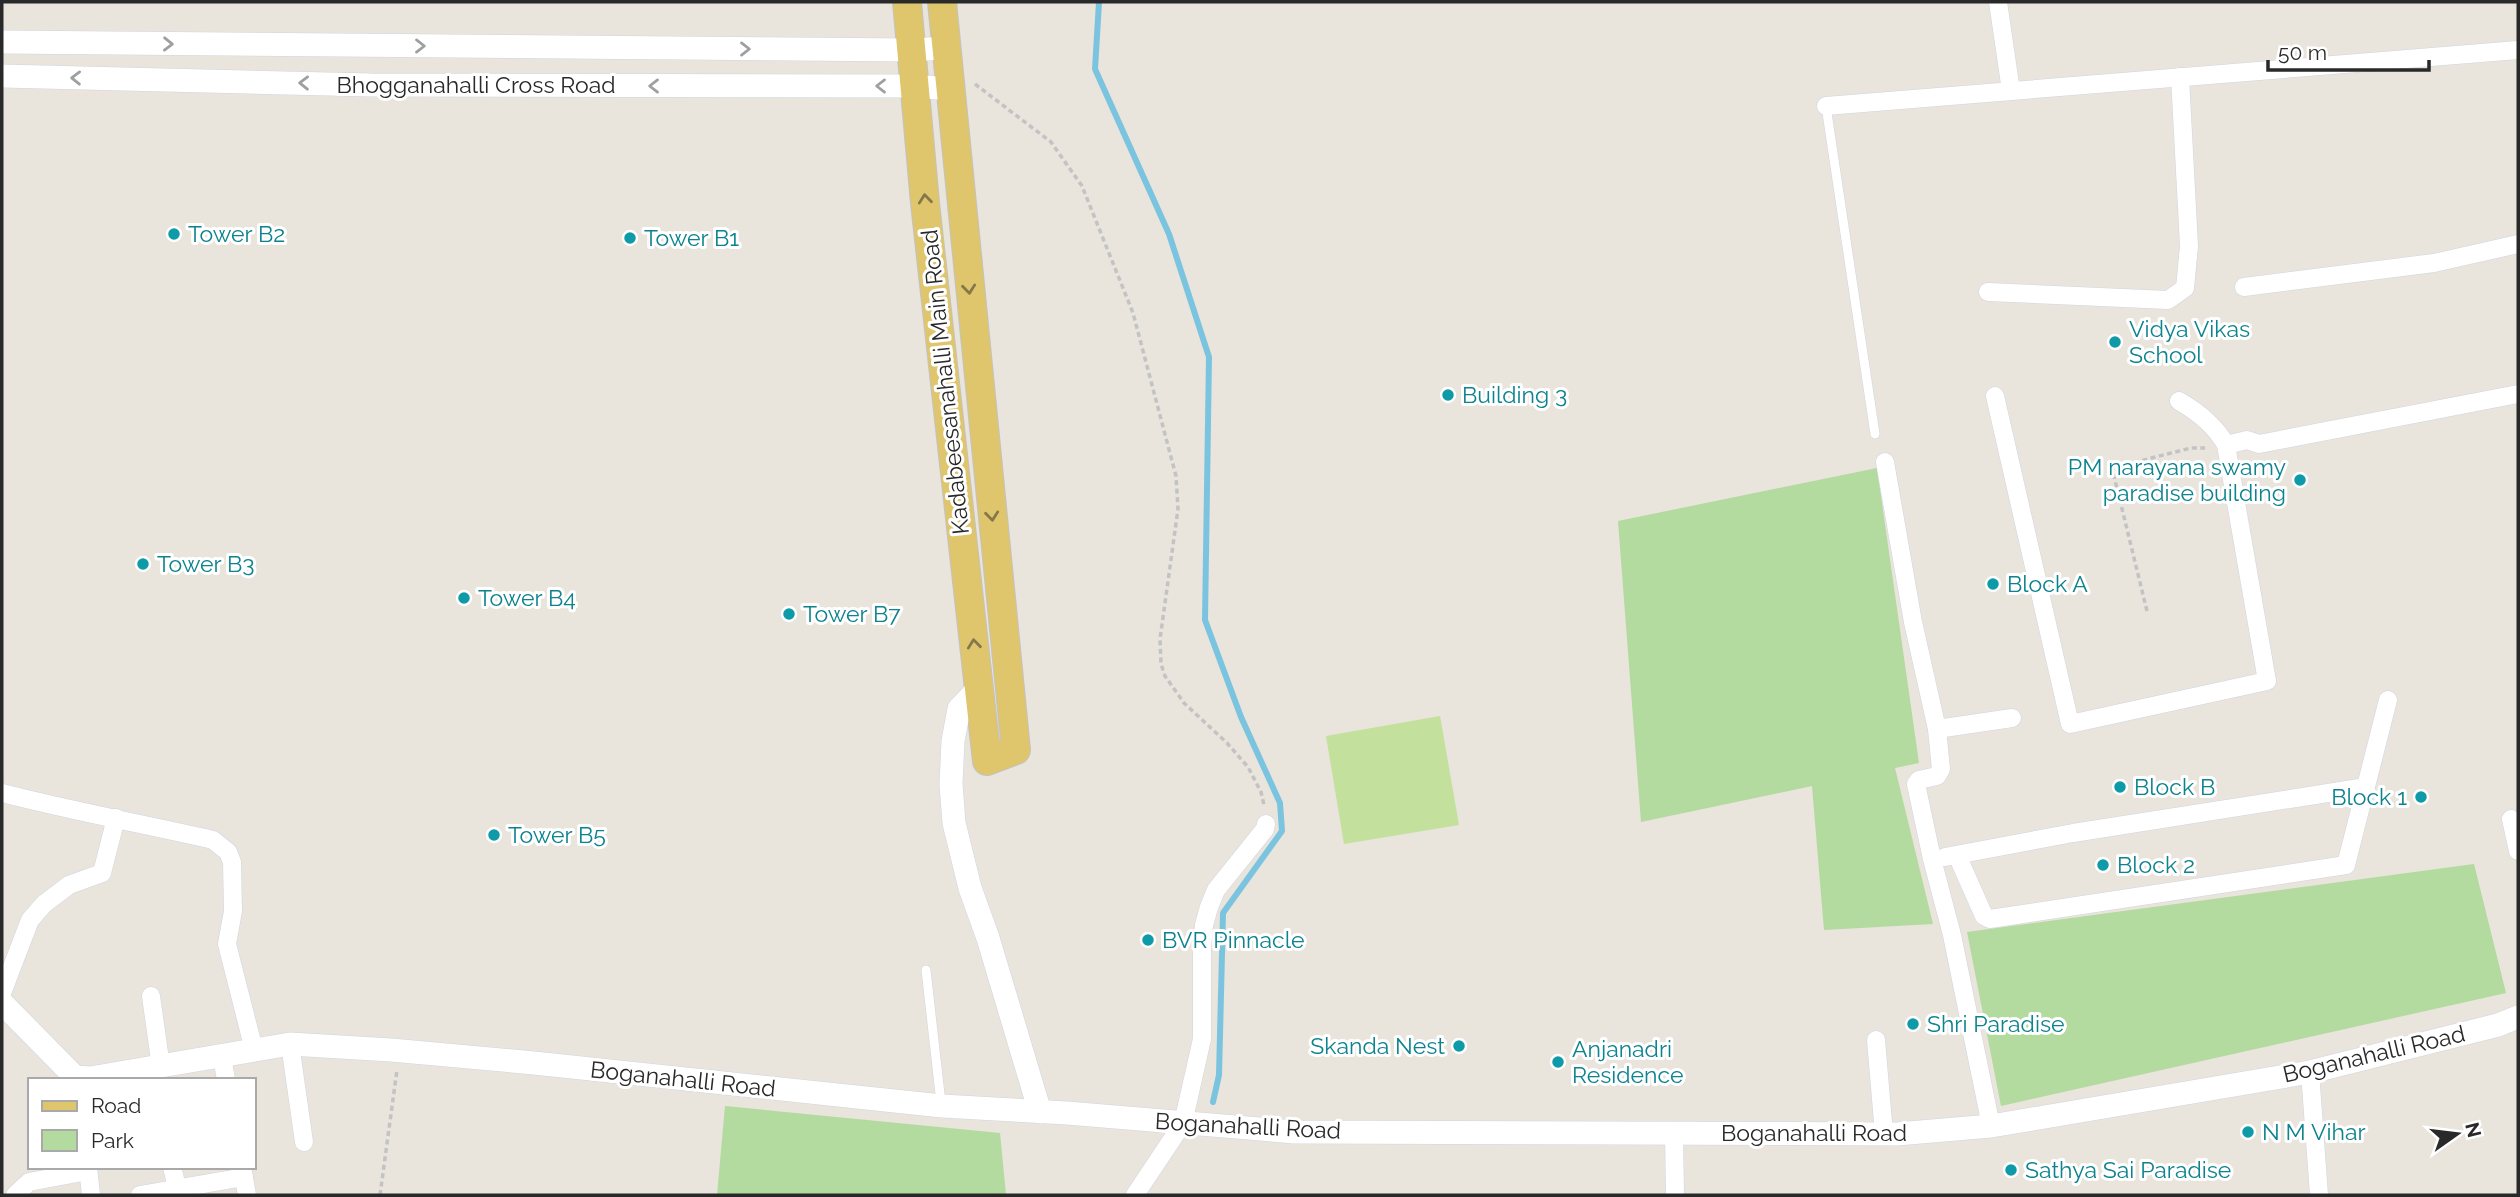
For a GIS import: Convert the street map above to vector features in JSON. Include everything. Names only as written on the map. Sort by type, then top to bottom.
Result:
[{"type":"main road","name":"Kadabeesanahalli Main Road","points":[[907,2],[987,761],[1016,750],[942,2]]},
{"type":"street","points":[[1998,2],[2011,91]]},
{"type":"street","name":"Bhogganahalli Cross Road","points":[[2,42],[911,50],[947,66]]},
{"type":"street","points":[[371,85],[374,46]]},
{"type":"street","points":[[1826,106],[2518,50]]},
{"type":"street","name":"Bhogganahalli Cross Road","points":[[2,76],[371,85],[914,86],[947,66]]},
{"type":"street","points":[[1988,292],[2168,300],[2185,288],[2189,246],[2180,77]]},
{"type":"street","points":[[2244,287],[2434,263],[2518,244]]},
{"type":"street","points":[[2228,451],[2247,440],[2259,444],[2518,394]]},
{"type":"street","points":[[1995,396],[2070,724],[2267,681],[2228,451],[2219,433],[2179,401]]},
{"type":"street","points":[[1885,462],[1913,622],[1937,729],[1940,774],[1919,780],[1916,784],[1931,859],[1952,935],[1991,1126]]},
{"type":"street","points":[[979,688],[959,709],[953,741],[951,784],[954,823],[970,888],[988,938],[1040,1112]]},
{"type":"street","points":[[1957,855],[1984,916],[1990,919],[2346,865],[2388,699]]},
{"type":"street","points":[[1937,729],[2012,718]]},
{"type":"street","points":[[1931,859],[2366,787]]},
{"type":"street","points":[[2,793],[63,809],[213,840],[228,852],[232,862],[233,911],[227,944],[254,1050]]},
{"type":"street","points":[[2,993],[30,920],[44,904],[69,885],[102,873],[116,818]]},
{"type":"street","points":[[2511,819],[2518,851]]},
{"type":"street","points":[[1135,1195],[1183,1123],[1202,1039],[1202,949],[1206,916],[1216,890],[1265,829],[1266,824]]},
{"type":"street","points":[[150,996],[155,1072]]},
{"type":"street","name":"Boganahalli Road","points":[[2,1003],[76,1078],[155,1072],[290,1044],[547,1064],[942,1107],[1296,1132],[1884,1134],[1991,1126],[2310,1072],[2498,1025],[2518,1017]]},
{"type":"street","points":[[1876,1040],[1884,1134]]},
{"type":"street","points":[[290,1044],[304,1142]]},
{"type":"street","points":[[222,1056],[226,1078]]},
{"type":"street","points":[[2310,1072],[2319,1195]]},
{"type":"street","points":[[1674,1133],[1675,1195]]},
{"type":"street","points":[[23,1192],[29,1182],[88,1169],[91,1195]]},
{"type":"street","points":[[172,1169],[178,1192]]},
{"type":"street","points":[[140,1195],[178,1192],[244,1180]]},
{"type":"lane","points":[[1826,106],[1875,434]]},
{"type":"lane","points":[[926,970],[942,1107]]},
{"type":"path","points":[[947,66],[1051,142],[1082,186],[1133,313],[1176,476],[1178,509],[1160,639],[1161,664],[1165,676],[1184,703],[1227,743],[1248,767],[1261,792],[1266,824]]},
{"type":"path","points":[[2147,611],[2112,468],[2191,448],[2228,451]]},
{"type":"path","points":[[380,1195],[399,1051]]},
{"type":"green space","points":[[1877,468],[1919,763],[1895,768],[1933,924],[1824,930],[1812,786],[1641,822],[1618,521]]},
{"type":"green space","points":[[1440,716],[1459,825],[1344,844],[1326,736]]},
{"type":"green space","points":[[2474,864],[2506,993],[2001,1106],[1967,932]]},
{"type":"green space","points":[[725,1106],[1000,1133],[1006,1195],[717,1195]]},
{"type":"waterway","points":[[1099,2],[1095,69],[1169,234],[1209,357],[1205,620],[1241,717],[1280,803],[1282,831],[1223,913],[1219,1075],[1213,1102]]},
{"type":"place","name":"Tower B2","points":[[174,234]]},
{"type":"place","name":"Tower B1","points":[[630,238]]},
{"type":"place","name":"Vidya Vikas School","points":[[2115,342]]},
{"type":"place","name":"Building 3","points":[[1448,395]]},
{"type":"place","name":"PM narayana swamy paradise building","points":[[2300,480]]},
{"type":"place","name":"Tower B3","points":[[143,564]]},
{"type":"place","name":"Block A","points":[[1993,584]]},
{"type":"place","name":"Tower B4","points":[[464,598]]},
{"type":"place","name":"Tower B7","points":[[789,614]]},
{"type":"place","name":"Block B","points":[[2120,787]]},
{"type":"place","name":"Block 1","points":[[2421,797]]},
{"type":"place","name":"Tower B5","points":[[494,835]]},
{"type":"place","name":"Block 2","points":[[2103,865]]},
{"type":"place","name":"BVR Pinnacle","points":[[1148,940]]},
{"type":"place","name":"Shri Paradise","points":[[1913,1024]]},
{"type":"place","name":"Skanda Nest","points":[[1459,1046]]},
{"type":"place","name":"Anjanadri Residence","points":[[1558,1062]]},
{"type":"place","name":"N M Vihar","points":[[2248,1132]]},
{"type":"place","name":"Sathya Sai Paradise","points":[[2011,1170]]}]
